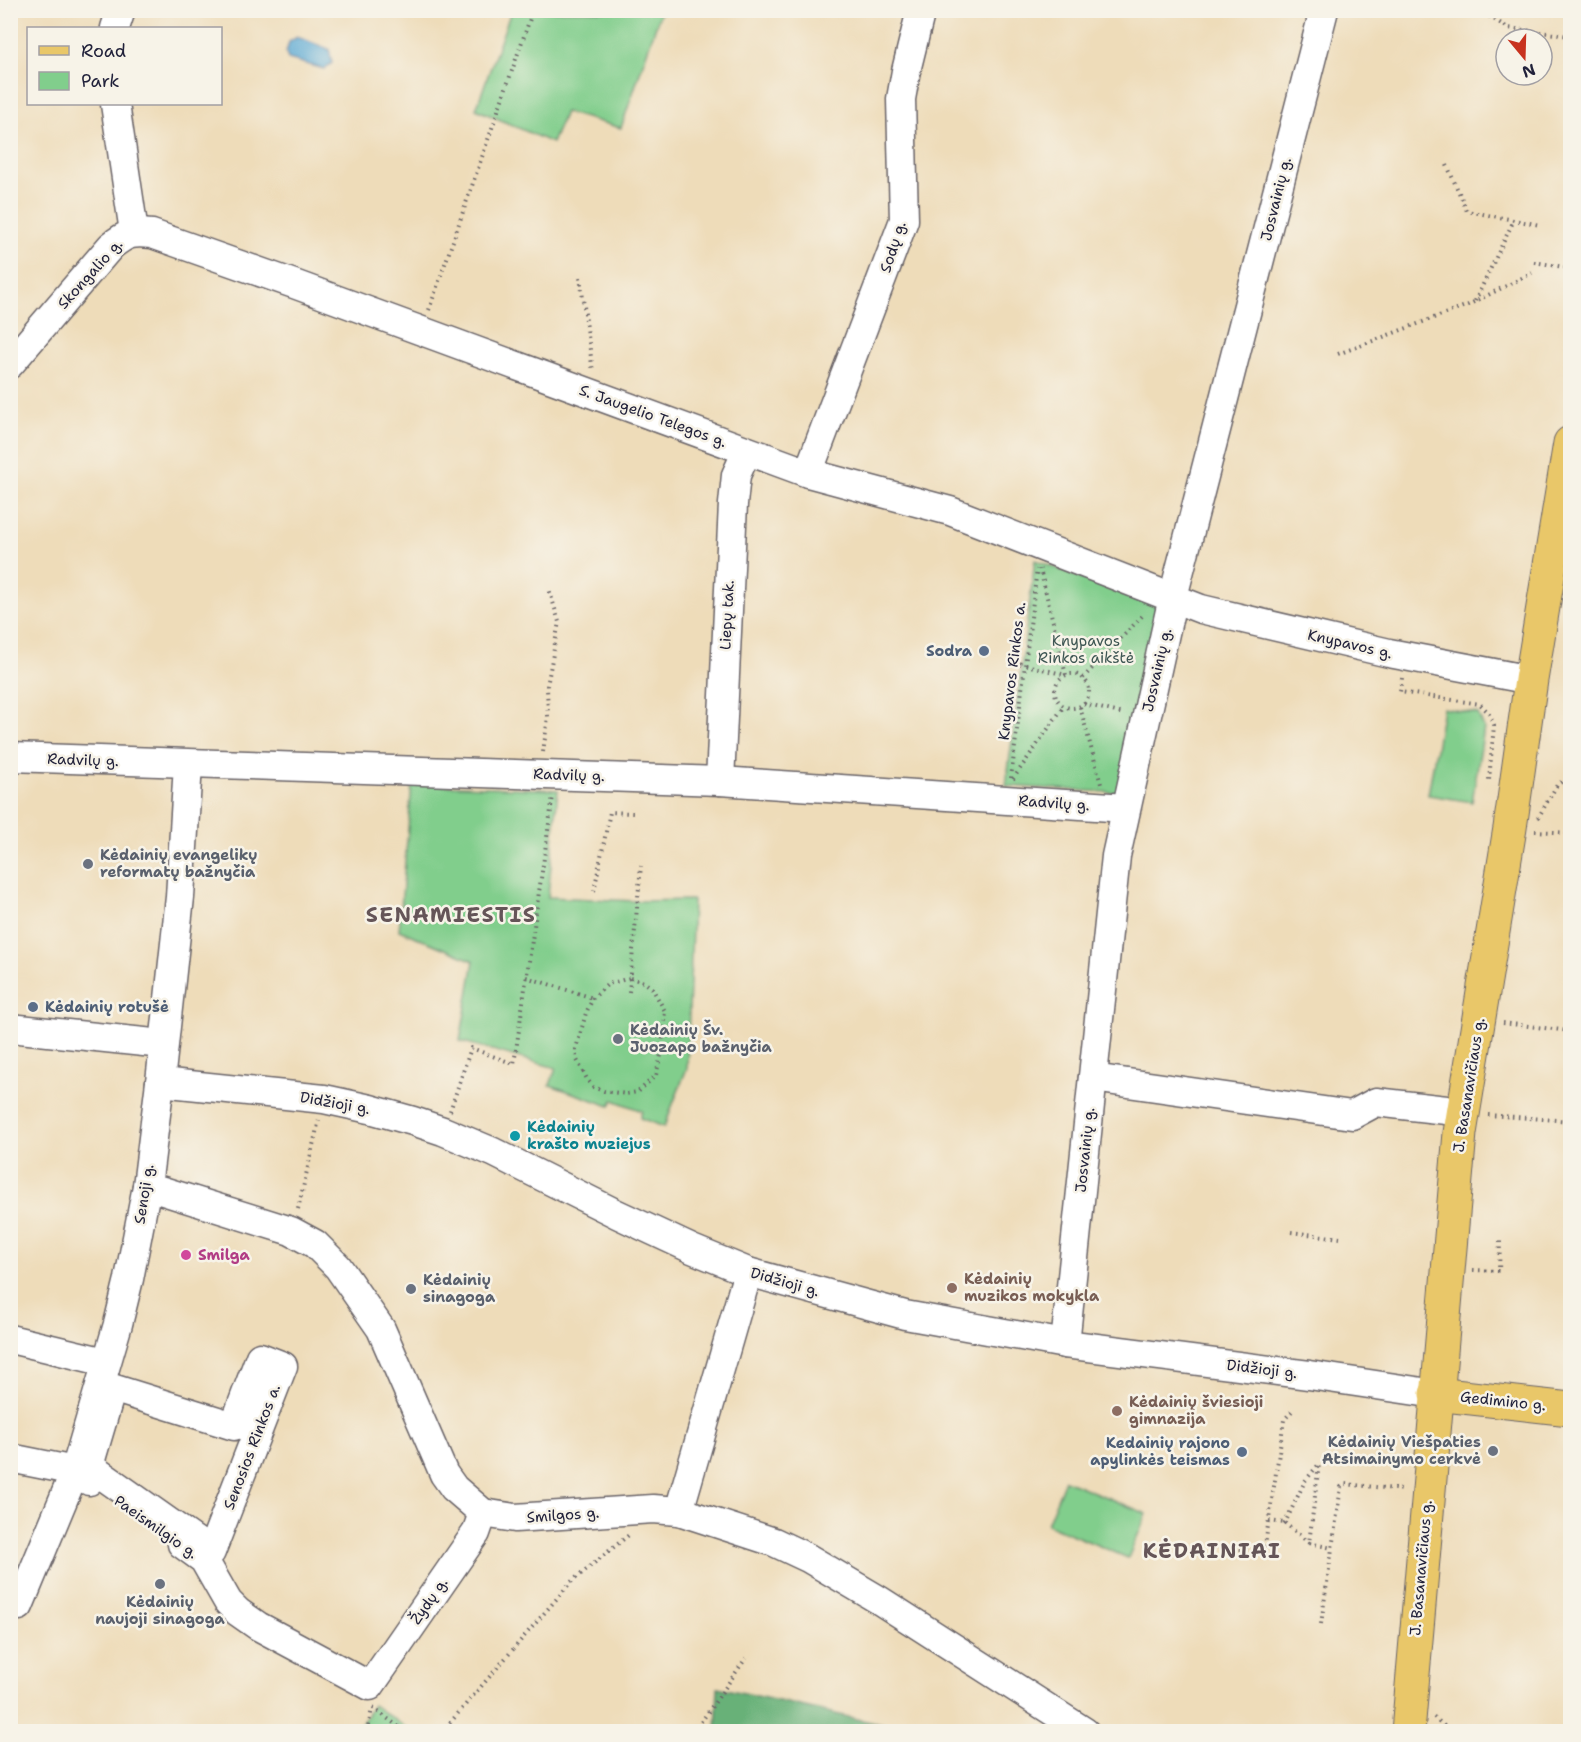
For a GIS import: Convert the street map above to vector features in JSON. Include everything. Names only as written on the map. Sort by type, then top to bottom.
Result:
[{"type":"main road","name":"J. Basanavičiaus g.","points":[[1408,1731],[1436,1394],[1464,1112],[1570,443]]},
{"type":"main road","name":"Gedimino g.","points":[[1436,1394],[1570,1408]]},
{"type":"street","points":[[115,27],[121,10]]},
{"type":"street","name":"Sodų g.","points":[[808,473],[904,220],[901,99],[921,10]]},
{"type":"street","name":"Josvainių g.","points":[[1065,1344],[1116,856],[1117,807],[1146,720],[1168,595],[1324,10]]},
{"type":"street","name":"Skongalio g.","points":[[10,364],[111,246],[123,236],[134,232],[115,105]]},
{"type":"street","name":"S. Jaugelio Telegos g.","points":[[134,232],[152,234],[808,473],[950,511],[1168,595]]},
{"type":"street","name":"Liepų tak.","points":[[720,781],[732,504],[736,476],[747,451]]},
{"type":"street","name":"Knypavos g.","points":[[1168,595],[1201,609],[1389,653],[1531,680]]},
{"type":"street","name":"Radvilų g.","points":[[10,757],[720,781],[1117,807]]},
{"type":"street","name":"Senoji g.","points":[[19,1606],[75,1471],[129,1279],[147,1186],[160,1082],[180,897],[188,764]]},
{"type":"street","points":[[10,1028],[163,1044]]},
{"type":"street","points":[[1093,1078],[1352,1114],[1376,1102],[1464,1112]]},
{"type":"street","name":"Didžioji g.","points":[[160,1082],[324,1099],[370,1108],[443,1131],[493,1152],[671,1239],[748,1272],[905,1315],[1065,1344],[1309,1375],[1436,1394]]},
{"type":"street","points":[[147,1186],[291,1231],[315,1245],[339,1267],[377,1322],[392,1349],[444,1474],[454,1488],[483,1513]]},
{"type":"street","points":[[679,1511],[748,1272]]},
{"type":"street","points":[[10,1339],[106,1362]]},
{"type":"street","name":"Senosios Rinkos a.","points":[[260,1357],[283,1366],[211,1552],[89,1466],[112,1388],[234,1425],[260,1357]]},
{"type":"street","name":"Paeismilgio g.","points":[[10,1458],[75,1471],[204,1560],[228,1602],[238,1612],[371,1697]]},
{"type":"street","name":"Smilgos g.","points":[[483,1513],[515,1518],[648,1509],[679,1511],[774,1542],[808,1558],[879,1600],[1085,1731]]},
{"type":"street","name":"Žydų g.","points":[[371,1697],[476,1533],[483,1513]]},
{"type":"path","points":[[422,331],[533,10]]},
{"type":"path","points":[[1479,10],[1508,28],[1570,36]]},
{"type":"path","points":[[1447,165],[1467,212],[1540,225]]},
{"type":"path","points":[[1474,302],[1514,220]]},
{"type":"path","points":[[1534,262],[1570,268]]},
{"type":"path","points":[[1338,354],[1474,302],[1532,273]]},
{"type":"path","points":[[580,278],[597,396]]},
{"type":"path","name":"Knypavos Rinkos a.","points":[[1064,706],[1010,783],[1038,562],[1066,675]]},
{"type":"path","points":[[443,1131],[471,1048],[514,1064],[548,774],[547,686],[559,622],[549,589]]},
{"type":"path","points":[[1083,678],[1168,595]]},
{"type":"path","points":[[1014,662],[1083,678],[1089,687],[1088,699],[1082,705]]},
{"type":"path","points":[[1066,675],[1058,682],[1055,693],[1064,706],[1069,708],[1082,705],[1146,720]]},
{"type":"path","points":[[1402,675],[1400,692],[1480,704],[1488,712],[1494,725],[1488,791]]},
{"type":"path","points":[[1082,705],[1117,807]]},
{"type":"path","points":[[1570,776],[1557,785],[1535,822],[1533,831],[1570,834]]},
{"type":"path","points":[[594,891],[610,812],[634,813]]},
{"type":"path","points":[[629,992],[641,866]]},
{"type":"path","points":[[526,977],[593,998]]},
{"type":"path","points":[[630,978],[644,982],[652,988],[665,1011],[661,1055],[656,1075],[638,1092],[626,1094],[593,1087],[580,1068],[576,1058],[576,1049],[586,1013],[593,998],[608,984],[630,978]]},
{"type":"path","points":[[1499,1023],[1570,1031]]},
{"type":"path","points":[[291,1231],[324,1099]]},
{"type":"path","points":[[1464,1112],[1570,1121]]},
{"type":"path","points":[[1292,1232],[1340,1238]]},
{"type":"path","points":[[1470,1270],[1499,1271],[1500,1241]]},
{"type":"path","points":[[1216,1546],[1264,1552],[1284,1420],[1292,1411]]},
{"type":"path","points":[[1286,1524],[1305,1481],[1319,1464],[1309,1543]]},
{"type":"path","points":[[1321,1624],[1341,1487],[1345,1484],[1428,1492]]},
{"type":"path","points":[[442,1731],[571,1582],[632,1532],[648,1509]]},
{"type":"path","points":[[1269,1521],[1286,1524],[1309,1543],[1332,1548]]},
{"type":"path","points":[[694,1731],[746,1658]]},
{"type":"path","points":[[371,1697],[406,1731]]},
{"type":"green space","points":[[511,11],[663,11],[660,14],[621,128],[565,112],[552,143],[476,109]]},
{"type":"green space","name":"Knypavos Rinkos aikštė","points":[[1035,560],[1157,606],[1122,793],[1006,786]]},
{"type":"green space","points":[[1443,708],[1478,714],[1484,728],[1472,802],[1428,795]]},
{"type":"green space","points":[[412,784],[558,790],[548,897],[636,901],[693,900],[687,1068],[664,1127],[640,1118],[642,1111],[613,1100],[610,1106],[550,1085],[556,1068],[460,1041],[474,961],[399,930]]},
{"type":"green space","points":[[1065,1480],[1147,1514],[1128,1558],[1047,1524]]},
{"type":"green space","points":[[718,1687],[910,1731],[716,1731]]},
{"type":"green space","points":[[373,1705],[411,1731],[357,1731]]},
{"type":"water","points":[[297,37],[329,49],[332,63],[324,69],[288,59],[286,53],[289,42]]},
{"type":"place","name":"Sodra","points":[[984,651]]},
{"type":"place","name":"Kėdainių evangelikų reformatų bažnyčia","points":[[88,864]]},
{"type":"place","name":"Kėdainių rotušė","points":[[33,1007]]},
{"type":"place","name":"Kėdainių Šv. Juozapo bažnyčia","points":[[618,1039]]},
{"type":"place","name":"Kėdainių krašto muziejus","points":[[515,1136]]},
{"type":"place","name":"Smilga","points":[[186,1255]]},
{"type":"place","name":"Kėdainių muzikos mokykla","points":[[952,1288]]},
{"type":"place","name":"Kėdainių sinagoga","points":[[411,1289]]},
{"type":"place","name":"Kėdainių šviesioji gimnazija","points":[[1117,1411]]},
{"type":"place","name":"Kėdainių Viešpaties Atsimainymo cerkvė","points":[[1493,1451]]},
{"type":"place","name":"Kedainių rajono apylinkės teismas","points":[[1242,1452]]},
{"type":"place","name":"Kėdainių naujoji sinagoga","points":[[160,1584]]},
{"type":"district","name":"SENAMIESTIS","points":[[451,915]]},
{"type":"district","name":"KĖDAINIAI","points":[[1212,1551]]}]
